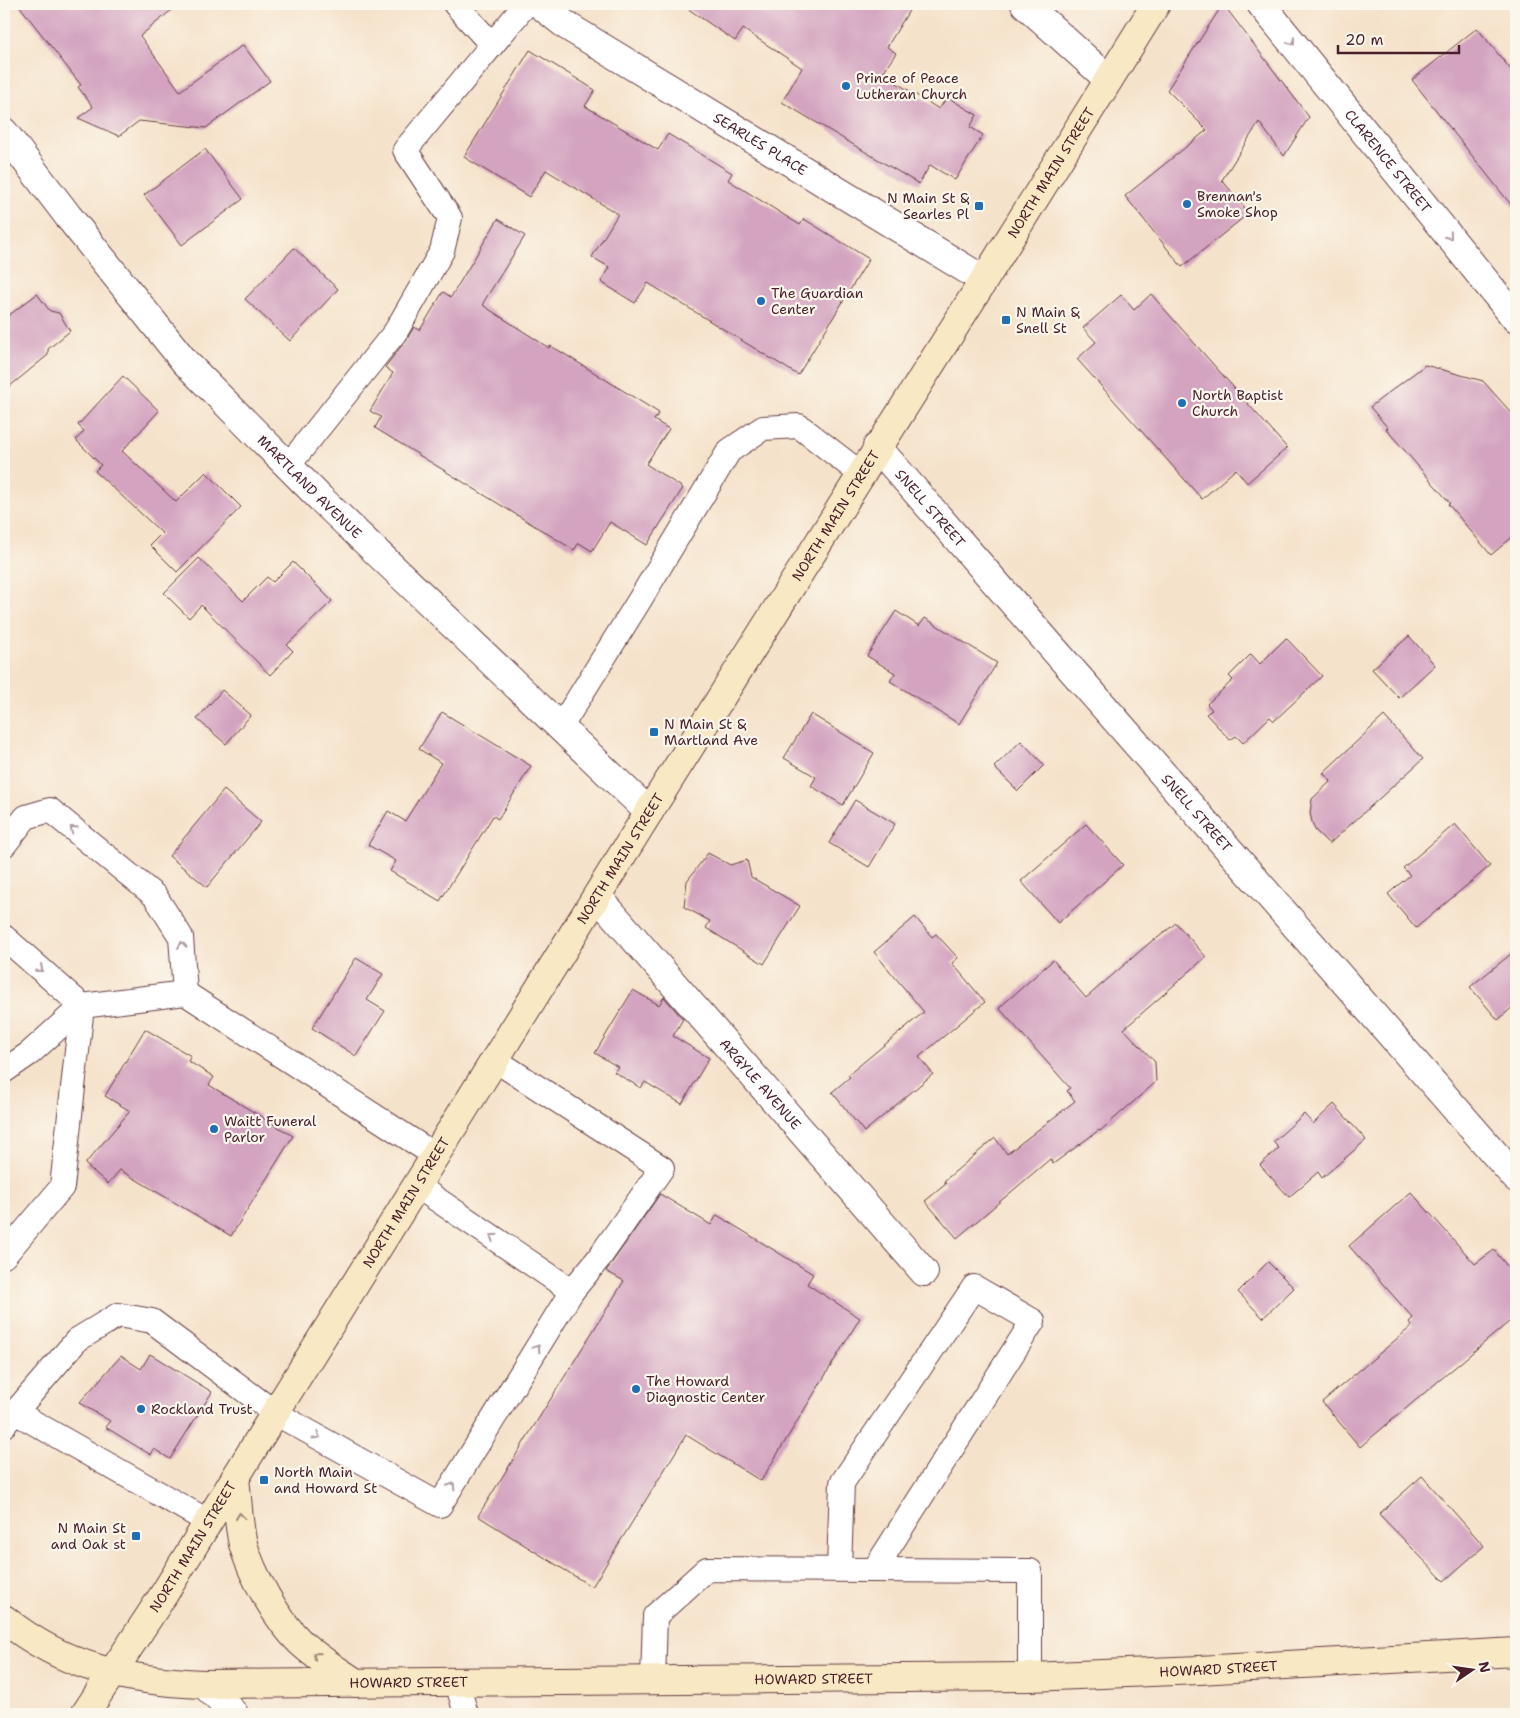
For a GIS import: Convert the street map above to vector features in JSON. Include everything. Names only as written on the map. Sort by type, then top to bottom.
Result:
[{"type":"main road","name":"NORTH MAIN STREET","points":[[84,1714],[164,1594],[648,812],[1156,4]]},
{"type":"main road","points":[[235,1479],[243,1542],[251,1567],[277,1614],[299,1641],[324,1662],[356,1683]]},
{"type":"main road","name":"HOWARD STREET","points":[[4,1619],[46,1648],[77,1663],[110,1674],[157,1681],[204,1684],[1030,1677],[1208,1670],[1516,1652]]},
{"type":"street","name":"SEARLES PLACE","points":[[539,4],[567,26],[984,280]]},
{"type":"street","points":[[1025,4],[1108,79]]},
{"type":"street","name":"CLARENCE STREET","points":[[1261,4],[1516,319]]},
{"type":"street","name":"MARTLAND AVENUE","points":[[4,132],[68,216],[185,362],[288,466],[648,812]]},
{"type":"street","name":"SNELL STREET","points":[[877,447],[1516,1178]]},
{"type":"street","name":"ARGYLE AVENUE","points":[[596,896],[924,1272]]},
{"type":"street","points":[[204,1684],[234,1714]]},
{"type":"lane","points":[[455,4],[492,45]]},
{"type":"lane","points":[[288,466],[396,331],[442,251],[450,218],[405,150],[526,4]]},
{"type":"lane","points":[[560,728],[639,602],[729,451],[764,428],[799,426],[861,474]]},
{"type":"lane","points":[[4,845],[26,817],[50,810],[65,822],[155,896],[181,937],[185,993]]},
{"type":"lane","points":[[4,937],[82,1006]]},
{"type":"lane","points":[[4,1071],[30,1052],[82,1006],[185,993],[436,1156]]},
{"type":"lane","points":[[4,1256],[62,1186],[82,1006]]},
{"type":"lane","points":[[208,1522],[10,1419],[77,1340],[118,1315],[152,1321],[275,1413],[440,1505],[572,1291],[599,1258],[662,1168],[495,1060]]},
{"type":"lane","points":[[417,1186],[572,1291]]},
{"type":"lane","points":[[839,1569],[842,1483],[974,1287],[1033,1321],[875,1569]]},
{"type":"lane","points":[[653,1681],[655,1616],[707,1569],[1030,1571],[1030,1677]]},
{"type":"lane","points":[[457,1682],[466,1714]]},
{"type":"building","points":[[18,4],[179,4],[140,36],[180,91],[243,45],[270,81],[206,128],[139,121],[119,136],[78,118],[93,107],[78,87],[81,85]]},
{"type":"building","name":"Prince of Peace Lutheran Church","points":[[681,4],[913,4],[887,47],[896,53],[882,74],[939,109],[947,97],[977,115],[970,127],[983,135],[955,180],[930,165],[919,184],[782,102],[802,68],[743,29],[735,41]]},
{"type":"building","points":[[1223,4],[1309,117],[1284,156],[1259,122],[1222,180],[1249,213],[1182,267],[1125,196],[1207,130],[1167,90]]},
{"type":"building","points":[[1477,28],[1516,76],[1516,211],[1412,80]]},
{"type":"building","points":[[530,50],[595,90],[585,106],[658,150],[668,134],[732,173],[728,180],[800,225],[804,219],[869,259],[798,375],[648,283],[635,303],[601,282],[609,267],[592,257],[618,214],[546,170],[529,197],[464,157]]},
{"type":"building","points":[[205,149],[243,199],[182,245],[144,195]]},
{"type":"building","points":[[498,219],[525,236],[483,303],[484,306],[549,348],[550,346],[558,350],[659,413],[654,420],[669,429],[646,464],[683,488],[647,545],[610,522],[592,551],[579,543],[574,550],[375,428],[381,417],[370,411],[393,373],[385,367],[414,327],[420,330],[443,292],[451,297]]},
{"type":"building","points":[[294,248],[338,289],[290,341],[245,299]]},
{"type":"building","points":[[37,294],[50,311],[59,313],[70,331],[48,349],[48,355],[4,391],[4,319]]},
{"type":"building","name":"North Baptist Church","points":[[1151,294],[1287,448],[1247,483],[1236,469],[1202,499],[1077,359],[1096,342],[1083,328],[1121,295],[1134,310]]},
{"type":"building","points":[[1425,365],[1483,381],[1516,418],[1516,534],[1491,555],[1448,504],[1450,503],[1386,429],[1388,428],[1370,407]]},
{"type":"building","points":[[123,376],[159,411],[122,451],[176,502],[206,472],[241,507],[177,572],[150,545],[162,533],[95,471],[101,465],[76,440],[84,431],[78,425]]},
{"type":"building","points":[[199,558],[243,601],[267,577],[273,582],[293,562],[332,601],[287,645],[293,651],[270,675],[201,605],[189,618],[164,593]]},
{"type":"building","points":[[896,611],[919,626],[925,618],[997,663],[959,724],[890,681],[895,673],[867,656]]},
{"type":"building","points":[[1409,636],[1435,665],[1399,698],[1372,669]]},
{"type":"building","points":[[1286,638],[1322,676],[1274,721],[1270,717],[1243,743],[1236,736],[1230,740],[1206,714],[1212,710],[1207,704],[1233,680],[1229,676],[1251,654],[1260,664]]},
{"type":"building","points":[[222,690],[251,715],[226,744],[197,719]]},
{"type":"building","points":[[442,712],[531,766],[498,819],[493,816],[440,901],[390,871],[396,861],[368,845],[388,811],[405,821],[441,763],[419,749]]},
{"type":"building","points":[[811,714],[874,753],[843,805],[811,786],[816,777],[784,758]]},
{"type":"building","points":[[1384,716],[1423,759],[1329,844],[1315,830],[1310,813],[1312,799],[1331,781],[1323,773]]},
{"type":"building","points":[[1021,741],[1044,765],[1018,791],[994,767]]},
{"type":"building","points":[[224,790],[261,822],[207,887],[169,856]]},
{"type":"building","points":[[855,800],[895,824],[869,867],[829,843]]},
{"type":"building","points":[[1086,824],[1123,865],[1058,923],[1021,881]]},
{"type":"building","points":[[1455,824],[1490,866],[1416,928],[1388,894],[1410,875],[1403,868]]},
{"type":"building","points":[[708,853],[730,865],[747,860],[751,877],[800,906],[764,964],[706,928],[710,921],[684,907],[687,881]]},
{"type":"building","points":[[915,917],[932,937],[936,934],[958,958],[952,963],[985,1002],[919,1057],[933,1074],[864,1132],[832,1092],[850,1077],[848,1075],[924,1012],[874,952]]},
{"type":"building","points":[[1176,923],[1206,957],[1124,1029],[1155,1062],[1156,1082],[1100,1131],[1053,1164],[1050,1159],[957,1238],[925,1201],[946,1184],[944,1181],[995,1138],[1007,1154],[1075,1101],[1067,1091],[1070,1088],[999,1008],[1053,960],[1086,998],[1154,939]]},
{"type":"building","points":[[1516,950],[1516,1004],[1498,1020],[1470,987]]},
{"type":"building","points":[[356,958],[383,974],[367,1000],[385,1011],[356,1056],[312,1028]]},
{"type":"building","points":[[633,990],[659,1005],[664,997],[683,1019],[673,1036],[709,1058],[682,1104],[645,1082],[641,1088],[614,1072],[618,1067],[595,1053]]},
{"type":"building","name":"Waitt Funeral Parlor","points":[[145,1029],[191,1056],[188,1061],[214,1077],[209,1085],[293,1136],[231,1236],[120,1170],[108,1184],[85,1164],[130,1111],[105,1096]]},
{"type":"building","points":[[1334,1104],[1366,1140],[1322,1178],[1318,1172],[1289,1197],[1260,1165],[1279,1148],[1273,1142],[1304,1114],[1313,1124]]},
{"type":"building","points":[[1411,1192],[1475,1264],[1494,1250],[1516,1277],[1516,1316],[1360,1447],[1322,1402],[1412,1326],[1409,1322],[1413,1318],[1349,1246]]},
{"type":"building","name":"The Howard Diagnostic Center","points":[[660,1194],[711,1225],[717,1215],[813,1274],[807,1284],[860,1318],[761,1481],[686,1435],[592,1587],[478,1516],[624,1281],[606,1271]]},
{"type":"building","points":[[1268,1262],[1294,1288],[1263,1318],[1238,1292]]},
{"type":"building","name":"Rockland Trust","points":[[150,1354],[212,1392],[170,1459],[154,1449],[151,1455],[105,1427],[110,1421],[79,1403],[121,1356],[141,1369]]},
{"type":"building","points":[[1422,1476],[1484,1546],[1444,1581],[1379,1514]]},
{"type":"place","name":"Prince of Peace Lutheran Church","points":[[846,86]]},
{"type":"place","name":"Brennan's Smoke Shop","points":[[1187,204]]},
{"type":"place","name":"N Main St & Searles Pl","points":[[979,206]]},
{"type":"place","name":"The Guardian Center","points":[[761,301]]},
{"type":"place","name":"N Main & Snell St","points":[[1006,320]]},
{"type":"place","name":"North Baptist Church","points":[[1182,403]]},
{"type":"place","name":"N Main St & Martland Ave","points":[[654,732]]},
{"type":"place","name":"Waitt Funeral Parlor","points":[[214,1129]]},
{"type":"place","name":"The Howard Diagnostic Center","points":[[636,1389]]},
{"type":"place","name":"Rockland Trust","points":[[141,1409]]},
{"type":"place","name":"North Main and Howard St","points":[[264,1480]]},
{"type":"place","name":"N Main St and Oak st","points":[[136,1536]]}]
